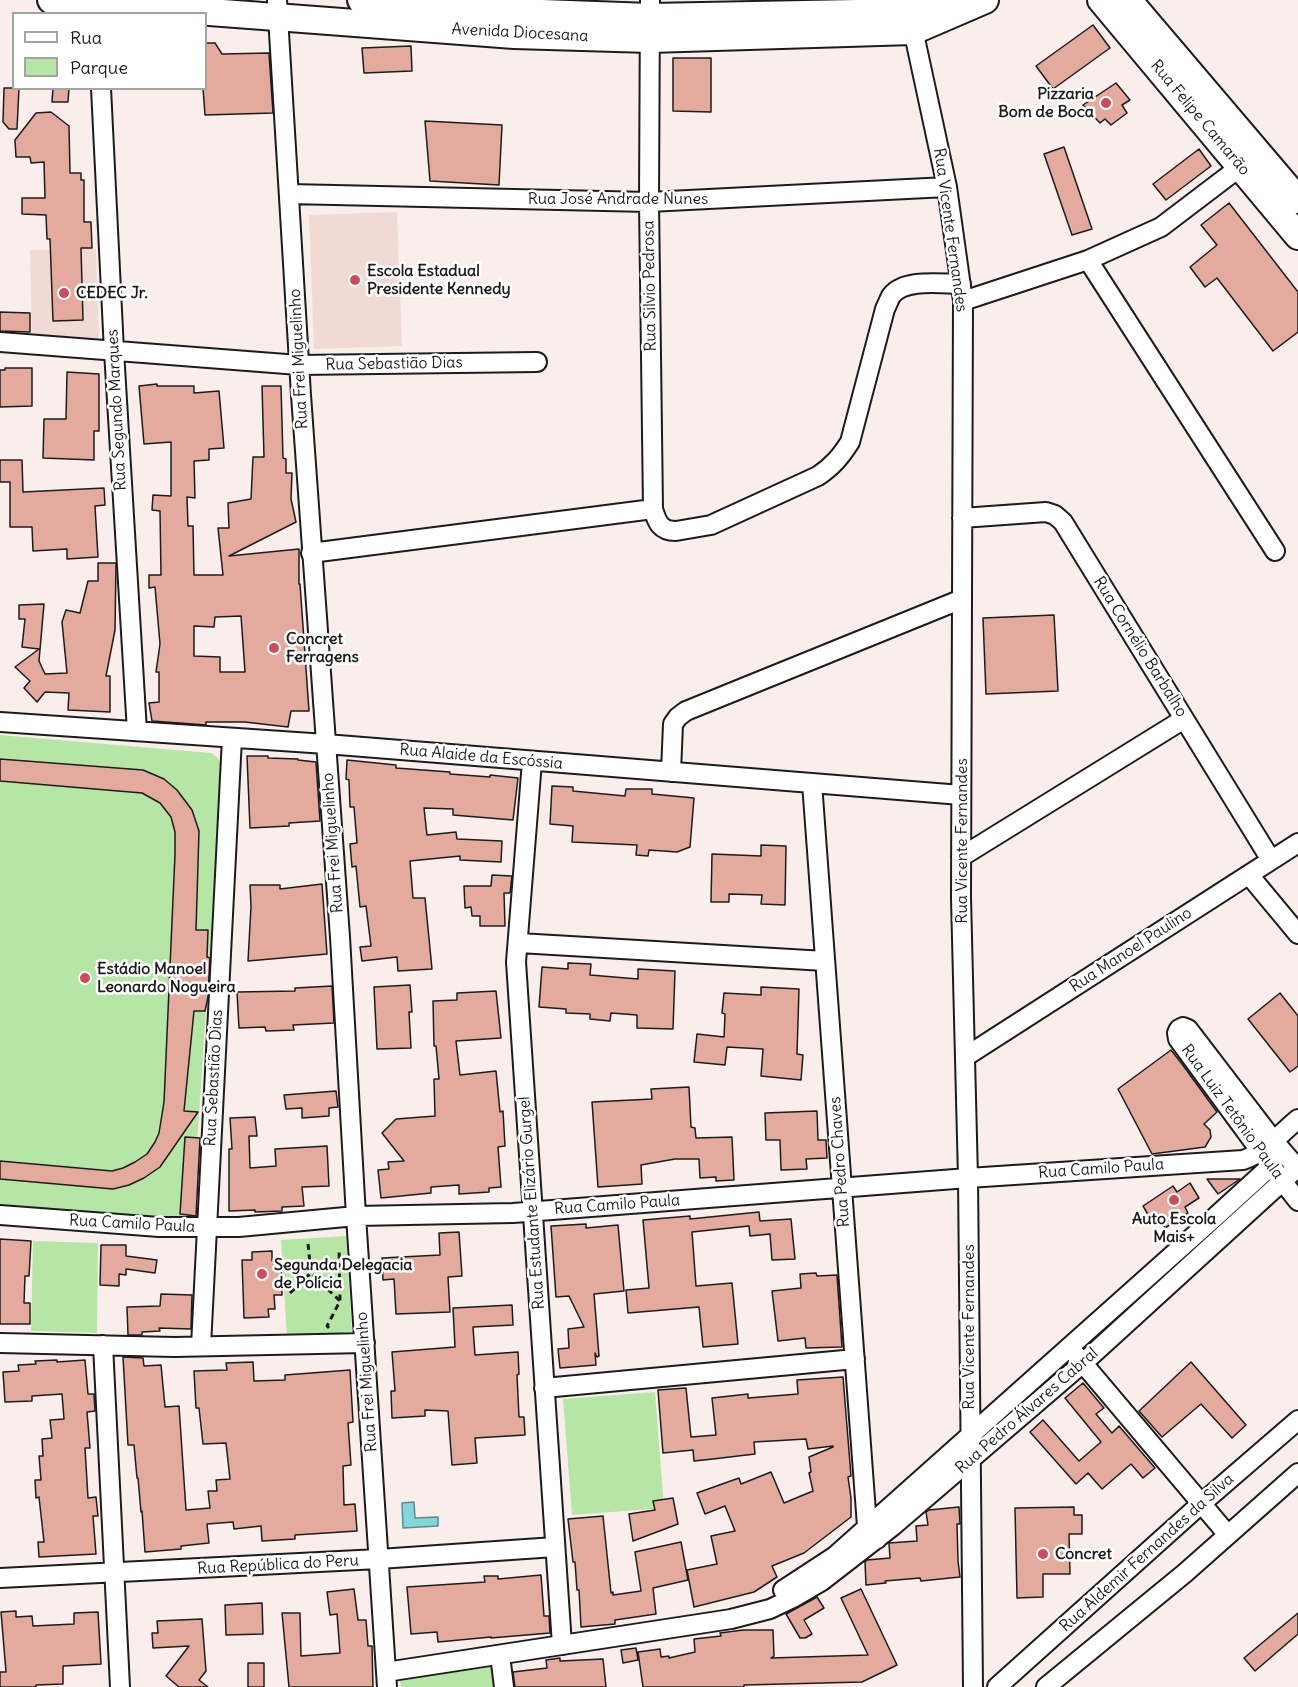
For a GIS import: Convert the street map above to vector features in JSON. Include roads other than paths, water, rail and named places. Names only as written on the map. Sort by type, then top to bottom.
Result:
[{"type":"street","name":"Avenida Diocesana","points":[[51,0],[97,6],[278,8],[515,23],[909,14],[985,0]]},
{"type":"street","name":"Avenida Diocesana","points":[[361,0],[482,5],[515,23]]},
{"type":"street","name":"Avenida Diocesana","points":[[909,14],[941,0]]},
{"type":"street","name":"Rua Felipe Camarão","points":[[1101,0],[1218,140],[1250,160],[1298,200]]},
{"type":"street","name":"Rua Felipe Camarão","points":[[1128,0],[1250,160],[1298,236]]},
{"type":"street","name":"Rua Frei Miguelinho","points":[[278,8],[311,554],[340,937],[386,1680]]},
{"type":"street","name":"Rua Vicente Fernandes","points":[[909,14],[947,187],[962,293],[961,857],[968,1178],[973,1687]]},
{"type":"street","name":"Rua Silvio Pedrosa","points":[[650,19],[649,202],[653,509]]},
{"type":"street","name":"Rua Segundo Marques","points":[[101,90],[137,732]]},
{"type":"street","points":[[311,554],[653,509],[657,523],[666,530],[676,531],[711,525],[818,476],[841,457],[850,442],[885,309],[892,295],[899,289],[911,284],[962,293],[1088,260],[1161,227],[1250,160]]},
{"type":"street","name":"Rua José Andrade Nunes","points":[[289,194],[649,202],[947,187]]},
{"type":"street","points":[[1088,260],[1275,551]]},
{"type":"street","name":"Rua Sebastião Dias","points":[[0,342],[299,365],[537,362]]},
{"type":"street","name":"Rua Cornélio Barbalho","points":[[962,518],[1046,512],[1055,514],[1063,522],[1271,860]]},
{"type":"street","points":[[671,772],[673,724],[686,711],[962,599]]},
{"type":"street","points":[[961,857],[1184,718]]},
{"type":"street","name":"Rua Alaide da Escóssia","points":[[0,722],[326,744],[961,795]]},
{"type":"street","name":"Rua Sebastião Dias","points":[[201,1346],[232,738]]},
{"type":"street","name":"Rua Estudante Elizário Gurgel","points":[[532,761],[516,962],[562,1645]]},
{"type":"street","name":"Rua Pedro Chaves","points":[[812,783],[855,1359],[872,1532]]},
{"type":"street","name":"Rua Manoel Paulino","points":[[965,1057],[1298,843]]},
{"type":"street","points":[[1249,875],[1298,934]]},
{"type":"street","points":[[519,943],[825,961]]},
{"type":"street","name":"Rua Luiz Tetônio Paula","points":[[1298,1168],[1268,1152],[1178,1039],[1179,1029],[1183,1027],[1188,1029],[1268,1152],[1283,1182],[1298,1201]]},
{"type":"street","name":"Rua Pedro Álvares Cabral","points":[[386,1680],[500,1654],[731,1619],[770,1608],[822,1581],[969,1435],[1214,1218],[1298,1119]]},
{"type":"street","name":"Rua Pedro Álvares Cabral","points":[[1233,1160],[1268,1152]]},
{"type":"street","name":"Rua Camilo Paula","points":[[0,1215],[159,1227],[240,1227],[356,1216],[533,1212],[1233,1160]]},
{"type":"street","name":"Rua Pedro Álvares Cabral","points":[[872,1532],[970,1460],[1083,1364],[1298,1168]]},
{"type":"street","points":[[0,1343],[201,1346],[365,1343]]},
{"type":"street","points":[[103,1345],[120,1687]]},
{"type":"street","points":[[1069,1347],[1228,1535]]},
{"type":"street","points":[[544,1388],[855,1359]]},
{"type":"street","name":"Rua Aldemir Fernandes da Silva","points":[[997,1687],[1298,1420]]},
{"type":"street","points":[[1046,1687],[1185,1573],[1298,1473]]},
{"type":"street","name":"Rua República do Peru","points":[[0,1578],[379,1560],[555,1547]]},
{"type":"street","points":[[500,1654],[504,1687]]},
{"type":"water","points":[[414,1502],[415,1518],[438,1517],[438,1526],[403,1528],[402,1503]]},
{"type":"place","name":"Pizzaria Bom de Boca","points":[[1106,103]]},
{"type":"place","name":"Escola Estadual Presidente Kennedy","points":[[355,280]]},
{"type":"place","name":"CEDEC Jr.","points":[[64,293]]},
{"type":"place","name":"Concret Ferragens","points":[[274,648]]},
{"type":"place","name":"Estádio Manoel Leonardo Nogueira","points":[[85,978]]},
{"type":"place","name":"Auto Escola Mais+","points":[[1174,1200]]},
{"type":"place","name":"Segunda Delegacia de Polícia","points":[[262,1274]]},
{"type":"place","name":"Concret","points":[[1043,1554]]}]
